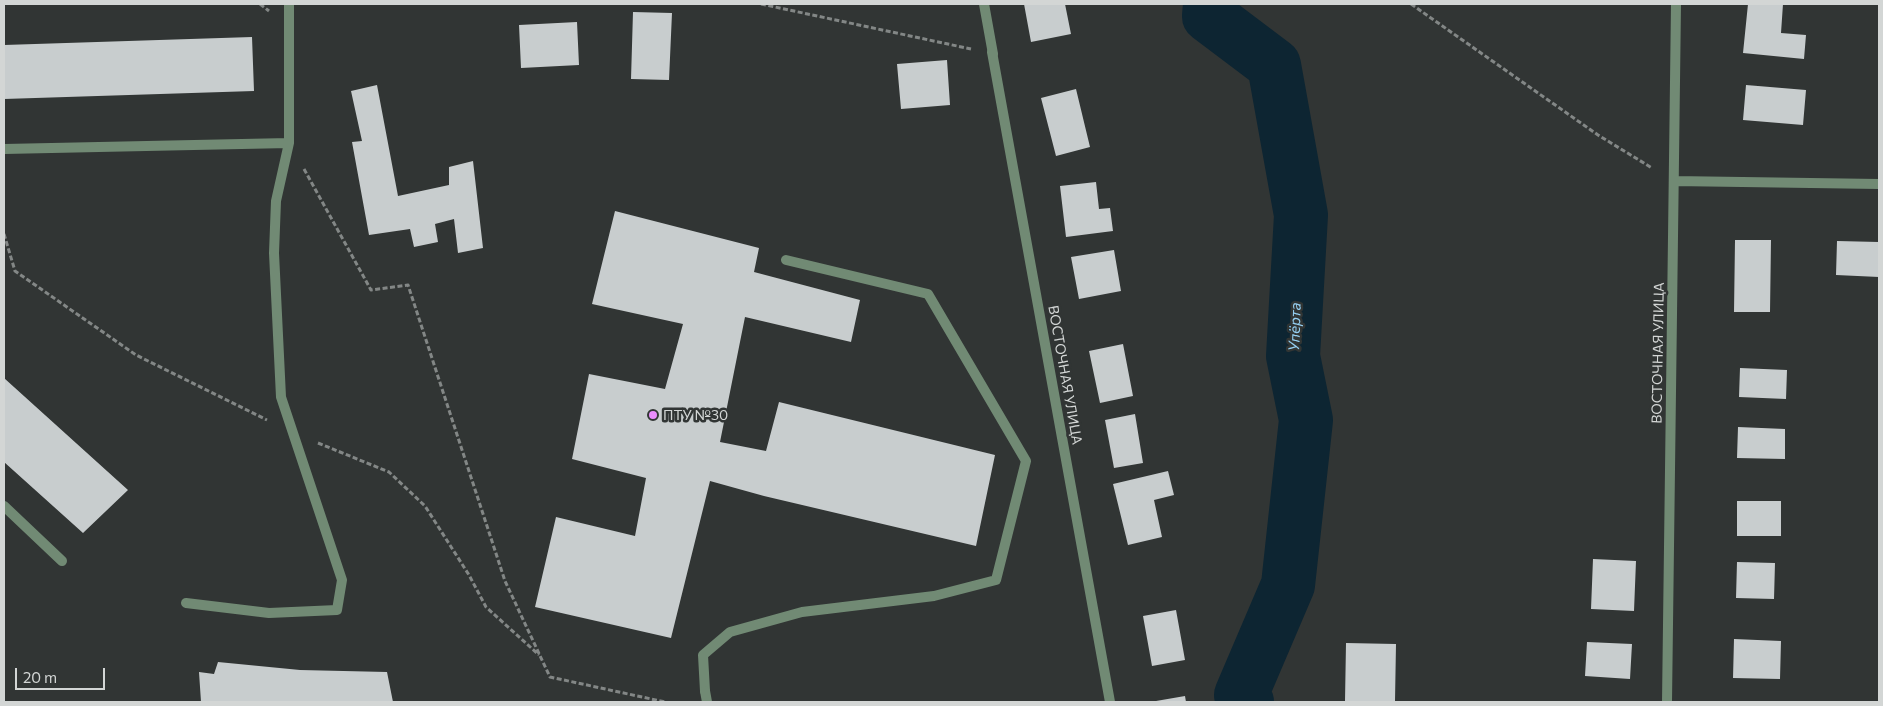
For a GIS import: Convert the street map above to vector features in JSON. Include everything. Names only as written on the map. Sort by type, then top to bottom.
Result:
[{"type":"street","points":[[186,603],[270,612],[337,610],[342,580],[281,397],[274,253],[276,200],[289,143],[289,4]]},
{"type":"street","name":"ВОСТОЧНАЯ УЛИЦА","points":[[984,4],[1110,702]]},
{"type":"street","name":"ВОСТОЧНАЯ УЛИЦА","points":[[1668,702],[1676,4]]},
{"type":"street","points":[[4,149],[289,143]]},
{"type":"street","points":[[1674,181],[1879,184]]},
{"type":"street","points":[[707,702],[703,655],[730,632],[802,612],[934,596],[996,580],[1026,461],[928,294],[786,260]]},
{"type":"street","points":[[4,506],[62,560]]},
{"type":"path","points":[[761,4],[993,53]]},
{"type":"path","points":[[1412,4],[1598,135],[1674,181]]},
{"type":"path","points":[[289,143],[371,290],[408,285],[505,580],[550,677],[665,702]]},
{"type":"building","points":[[1024,4],[1065,4],[1071,34],[1031,42]]},
{"type":"building","points":[[1748,4],[1783,4],[1781,33],[1806,35],[1804,59],[1743,53]]},
{"type":"building","points":[[633,12],[672,13],[669,80],[631,79]]},
{"type":"building","points":[[577,22],[579,65],[521,68],[519,25]]},
{"type":"building","points":[[252,37],[254,91],[4,99],[4,45]]},
{"type":"building","points":[[947,60],[950,105],[901,109],[897,64]]},
{"type":"building","points":[[377,85],[398,196],[449,185],[449,167],[473,161],[483,248],[458,253],[454,219],[435,224],[438,242],[414,247],[410,229],[369,235],[352,142],[362,141],[351,91]]},
{"type":"building","points":[[1746,85],[1806,90],[1803,125],[1743,120]]},
{"type":"building","points":[[1076,89],[1090,147],[1056,156],[1041,98]]},
{"type":"building","points":[[1096,182],[1099,209],[1110,208],[1113,231],[1066,237],[1060,186]]},
{"type":"building","name":"ПТУ №30","points":[[615,211],[759,248],[754,272],[860,300],[851,342],[745,317],[720,442],[766,451],[779,402],[995,455],[976,546],[764,496],[710,481],[671,638],[535,607],[556,517],[635,536],[646,478],[572,459],[589,374],[665,389],[683,324],[592,304]]},
{"type":"building","points":[[1735,240],[1771,240],[1770,312],[1734,312]]},
{"type":"building","points":[[1837,241],[1879,242],[1879,277],[1836,275]]},
{"type":"building","points":[[1114,250],[1121,291],[1079,299],[1071,257]]},
{"type":"building","points":[[1123,344],[1133,396],[1100,403],[1089,351]]},
{"type":"building","points":[[1740,368],[1787,370],[1786,399],[1739,397]]},
{"type":"building","points":[[4,378],[128,490],[83,533],[4,462]]},
{"type":"building","points":[[1135,414],[1143,463],[1114,468],[1105,420]]},
{"type":"building","points":[[1738,427],[1785,429],[1785,459],[1737,458]]},
{"type":"building","points":[[1168,471],[1174,495],[1154,500],[1162,537],[1128,545],[1113,484]]},
{"type":"building","points":[[1737,501],[1781,501],[1781,536],[1737,536]]},
{"type":"building","points":[[1593,559],[1636,561],[1634,611],[1591,609]]},
{"type":"building","points":[[1737,562],[1775,563],[1774,599],[1736,598]]},
{"type":"building","points":[[1176,610],[1185,660],[1152,666],[1143,616]]},
{"type":"building","points":[[1734,639],[1781,641],[1780,679],[1733,678]]},
{"type":"building","points":[[1587,642],[1632,644],[1630,679],[1585,676]]},
{"type":"building","points":[[1346,643],[1396,644],[1395,701],[1345,701]]},
{"type":"building","points":[[218,662],[300,670],[387,672],[393,702],[201,702],[199,672],[214,674]]},
{"type":"building","points":[[1185,696],[1186,702],[1156,701]]},
{"type":"waterway","name":"Упёрта","points":[[1210,4],[1209,16],[1274,65],[1301,215],[1293,356],[1306,420],[1288,585],[1241,695],[1247,702]]},
{"type":"place","name":"ПТУ №30","points":[[653,415]]}]
